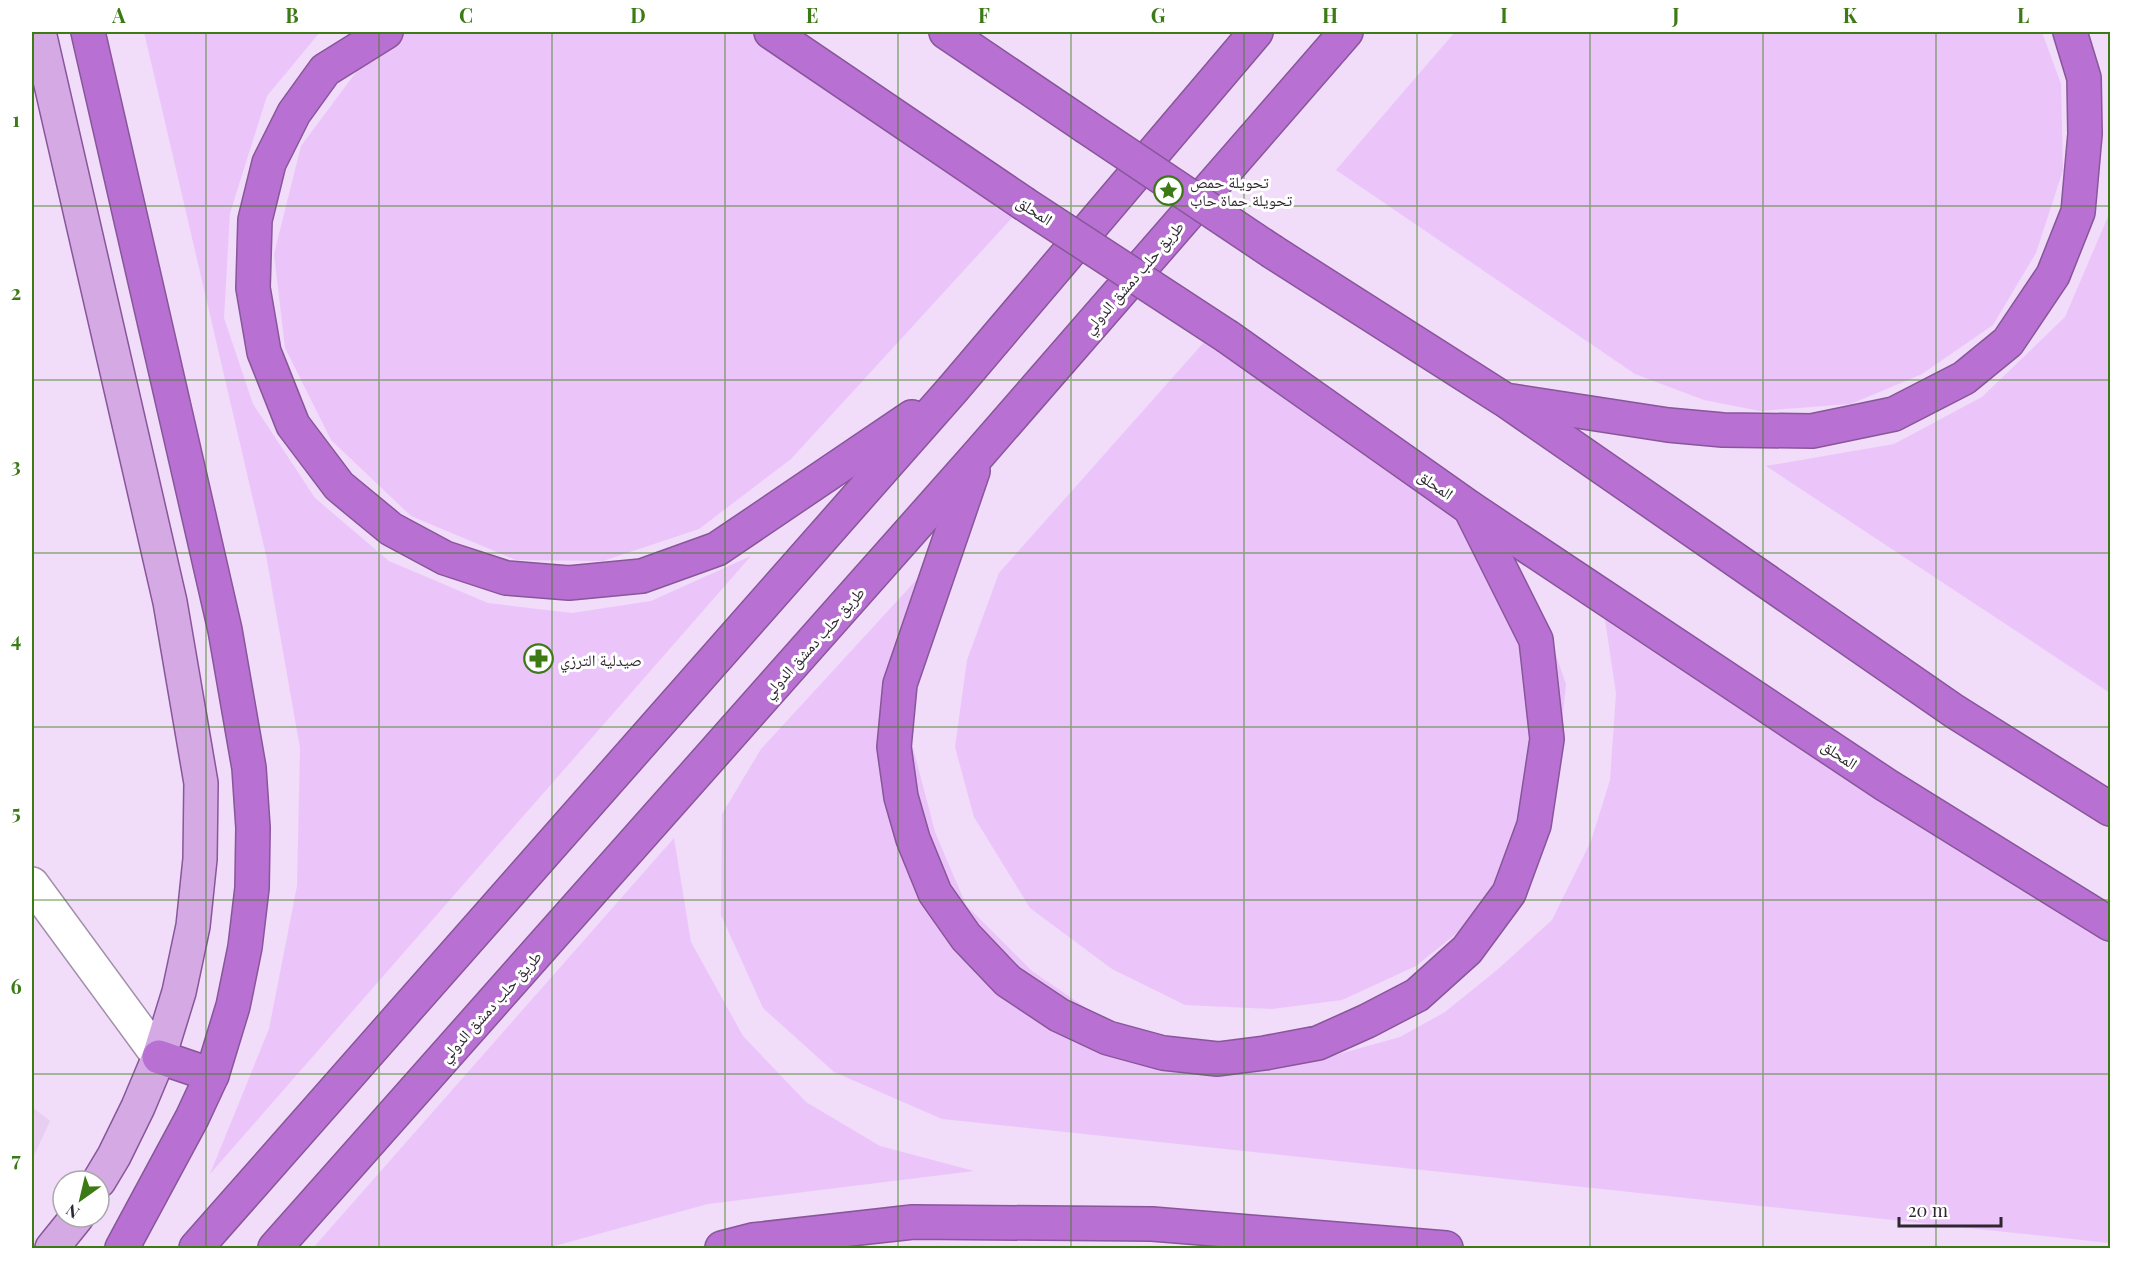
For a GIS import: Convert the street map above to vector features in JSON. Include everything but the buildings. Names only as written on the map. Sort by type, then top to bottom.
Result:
[{"type":"highway","points":[[88,32],[225,630],[249,768],[253,828],[252,888],[246,935],[233,1006],[212,1075],[192,1118],[122,1248]]},
{"type":"highway","points":[[387,32],[325,70],[294,113],[269,163],[255,220],[253,288],[264,351],[293,425],[339,486],[391,529],[445,558],[506,578],[569,583],[642,576],[717,549],[953,389]]},
{"type":"highway","name":"المحلق","points":[[771,32],[1023,203],[1228,337],[1470,508],[1886,785],[2110,924]]},
{"type":"highway","points":[[946,32],[1273,252],[1505,400],[1954,711],[2110,809]]},
{"type":"highway","points":[[196,1248],[953,389],[1256,32]]},
{"type":"highway","name":"طريق حلب دمشق الدولي","points":[[275,1248],[979,454],[1346,32]]},
{"type":"highway","points":[[1505,400],[1668,425],[1723,430],[1812,431],[1894,414],[1964,378],[2008,342],[2053,275],[2078,212],[2085,134],[2084,78],[2070,32]]},
{"type":"highway","points":[[979,454],[900,684],[894,747],[901,796],[913,839],[936,893],[966,937],[1008,981],[1059,1015],[1108,1038],[1174,1054],[1218,1059],[1318,1043],[1418,995],[1467,950],[1509,893],[1534,825],[1547,739],[1536,640],[1470,508]]},
{"type":"highway","points":[[159,1057],[212,1075]]},
{"type":"highway","points":[[722,1248],[753,1240],[913,1222],[1152,1224],[1446,1248]]},
{"type":"main road","points":[[39,32],[170,602],[201,783],[200,859],[193,926],[179,992],[159,1057],[138,1107],[106,1169]]},
{"type":"main road","points":[[52,1248],[67,1229]]},
{"type":"street","points":[[32,884],[159,1057]]},
{"type":"shaded area","points":[[144,32],[320,32],[267,96],[230,213],[224,318],[253,404],[315,498],[389,561],[488,603],[572,613],[651,601],[751,556],[210,1174],[269,1029],[297,886],[300,748],[266,555]]},
{"type":"shaded area","points":[[401,32],[753,32],[1021,208],[791,459],[699,529],[603,561],[516,560],[411,516],[331,440],[285,348],[274,254],[301,146],[371,52]]},
{"type":"shaded area","points":[[1455,32],[2042,32],[2061,84],[2063,170],[2036,253],[1993,325],[1922,374],[1851,404],[1760,411],[1704,400],[1635,374],[1336,170]]},
{"type":"shaded area","points":[[2110,212],[2110,693],[1766,466],[1894,444],[1982,397],[2065,317]]},
{"type":"shaded area","points":[[1213,332],[1483,536],[1539,606],[1566,684],[1557,770],[1477,917],[1416,966],[1342,1000],[1272,1009],[1185,1005],[1112,969],[1030,908],[974,817],[955,747],[967,660],[999,573]]},
{"type":"shaded area","points":[[931,564],[911,740],[935,832],[966,905],[1032,971],[1108,1023],[1259,1061],[1332,1056],[1400,1037],[1445,1012],[1497,970],[1552,920],[1591,841],[1610,780],[1616,693],[1601,593],[2110,927],[2110,1243],[942,1119],[834,1072],[763,1008],[721,915],[722,814],[761,749]]},
{"type":"shaded area","points":[[674,838],[691,942],[743,1036],[806,1102],[880,1146],[974,1171],[708,1204],[547,1248],[313,1248]]},
{"type":"shaded area","points":[[32,1107],[50,1121],[32,1160]]},
{"type":"place","name":"تحويلة حمص تحويلة حماة حاب","points":[[1169,190]]},
{"type":"place","name":"صيدلية الترزي","points":[[539,659]]}]
